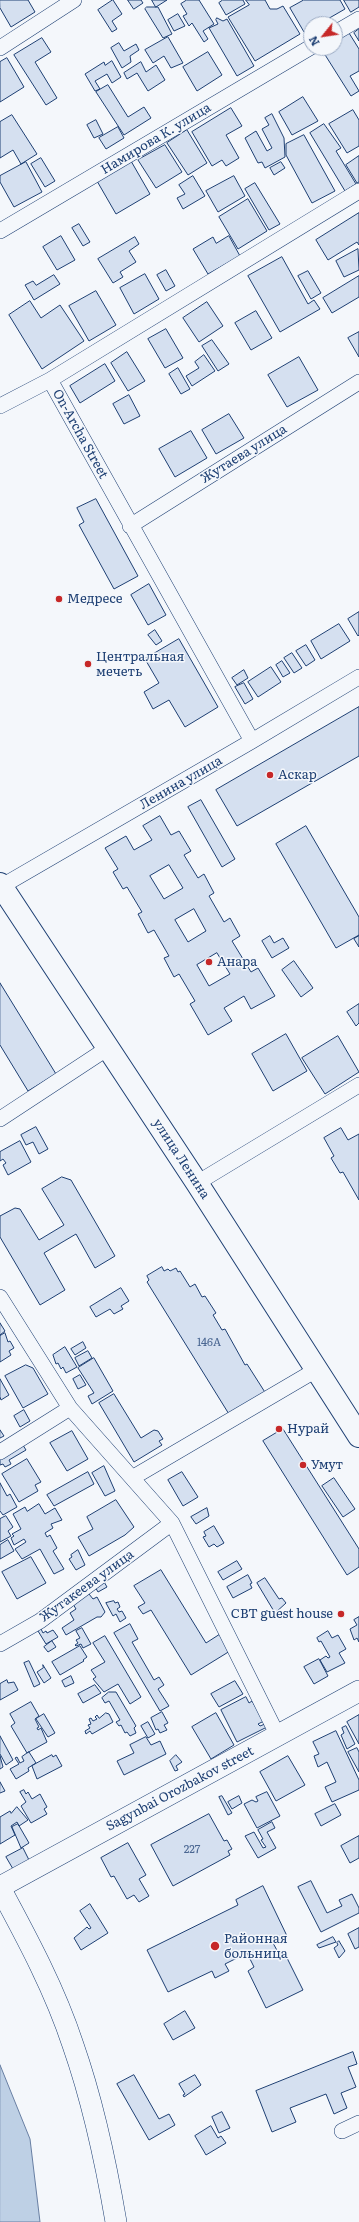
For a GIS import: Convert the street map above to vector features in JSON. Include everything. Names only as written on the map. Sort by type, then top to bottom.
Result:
[{"type":"main road","name":"улица Ленина","points":[[1,885],[198,1183],[359,1436]]},
{"type":"street","points":[[0,48],[74,0]]},
{"type":"street","points":[[343,28],[359,19]]},
{"type":"street","name":"Намирова К. улица","points":[[0,231],[303,52]]},
{"type":"street","name":"On-Archa Street","points":[[252,741],[130,526],[50,380],[359,191]]},
{"type":"street","points":[[0,406],[50,380]]},
{"type":"street","name":"Жутаева улица","points":[[130,526],[359,382]]},
{"type":"street","name":"Ленина улица","points":[[1,885],[252,741],[359,677]]},
{"type":"street","points":[[0,1119],[108,1048]]},
{"type":"street","points":[[198,1183],[359,1085]]},
{"type":"street","points":[[0,1297],[70,1408],[172,1523],[278,1736]]},
{"type":"street","points":[[132,1478],[316,1370]]},
{"type":"street","points":[[0,1452],[70,1408]]},
{"type":"street","name":"Жутакеева улица","points":[[0,1644],[40,1621],[172,1523]]},
{"type":"street","name":"Sagynbai Orozbakov street","points":[[0,1887],[278,1736],[359,1690]]},
{"type":"street","points":[[0,1887],[31,1947],[73,2044],[87,2089],[112,2195],[116,2222]]},
{"type":"street","points":[[342,2131],[359,2122]]},
{"type":"water","points":[[0,2065],[30,2139],[40,2222],[0,2222]]},
{"type":"building","points":[[0,0],[28,0],[35,12],[11,27],[0,8]]},
{"type":"building","points":[[113,0],[122,14],[112,21],[117,29],[112,32],[98,10]]},
{"type":"building","points":[[128,0],[141,0],[143,3],[134,9]]},
{"type":"building","points":[[152,0],[167,0],[156,7]]},
{"type":"building","points":[[187,0],[199,0],[214,24],[203,31],[208,39],[204,42],[192,23],[189,26],[183,16],[187,14],[181,4]]},
{"type":"building","points":[[223,0],[243,0],[245,4],[226,15],[219,3]]},
{"type":"building","points":[[246,0],[265,0],[270,9],[277,9],[283,6],[300,34],[255,61],[228,17],[249,5]]},
{"type":"building","points":[[304,0],[340,0],[345,9],[333,16],[303,16],[303,30],[290,8]]},
{"type":"building","points":[[344,0],[359,0],[359,7],[351,12]]},
{"type":"building","points":[[147,7],[158,7],[172,34],[163,38],[145,9]]},
{"type":"building","points":[[178,14],[185,26],[174,31],[168,20]]},
{"type":"building","points":[[217,18],[223,21],[227,19],[254,66],[237,76],[209,28],[218,24],[216,20]]},
{"type":"building","points":[[359,29],[359,41],[354,33]]},
{"type":"building","points":[[349,33],[359,49],[359,71],[350,76],[359,91],[351,96],[326,56],[343,56],[343,37]]},
{"type":"building","points":[[168,37],[183,63],[171,68],[164,56],[153,63],[145,50]]},
{"type":"building","points":[[42,38],[51,52],[35,62],[57,98],[46,105],[14,55]]},
{"type":"building","points":[[119,43],[124,51],[136,44],[139,50],[130,56],[131,62],[122,68],[111,48]]},
{"type":"building","points":[[208,52],[222,75],[197,91],[183,67]]},
{"type":"building","points":[[7,58],[24,87],[0,102],[0,62]]},
{"type":"building","points":[[112,61],[121,77],[112,83],[107,74],[95,81],[100,89],[95,91],[85,74],[104,62],[105,65]]},
{"type":"building","points":[[141,62],[146,72],[156,65],[165,80],[148,91],[137,73],[127,79],[124,73]]},
{"type":"building","points":[[108,85],[128,117],[144,107],[151,118],[124,135],[96,92]]},
{"type":"building","points":[[303,97],[318,121],[292,135],[279,112]]},
{"type":"building","points":[[231,108],[242,126],[226,135],[239,158],[226,166],[222,160],[212,166],[192,132]]},
{"type":"building","points":[[353,110],[359,120],[359,146],[347,153],[329,124]]},
{"type":"building","points":[[272,114],[284,138],[285,157],[265,168],[262,162],[258,163],[245,138],[256,131],[267,151],[272,148],[262,129],[269,125],[265,118]]},
{"type":"building","points":[[12,115],[37,154],[21,164],[13,150],[0,158],[0,122]]},
{"type":"building","points":[[96,120],[103,134],[94,138],[87,125]]},
{"type":"building","points":[[324,124],[341,148],[336,151],[356,184],[345,191],[310,133]]},
{"type":"building","points":[[118,127],[124,138],[106,149],[99,138]]},
{"type":"building","points":[[187,130],[207,163],[188,175],[167,143]]},
{"type":"building","points":[[304,135],[335,191],[312,203],[286,155],[286,144]]},
{"type":"building","points":[[165,145],[182,172],[156,188],[138,160]]},
{"type":"building","points":[[359,156],[359,182],[357,183],[346,165]]},
{"type":"building","points":[[41,158],[55,181],[45,187],[31,164]]},
{"type":"building","points":[[131,161],[150,194],[116,214],[97,181]]},
{"type":"building","points":[[26,162],[42,192],[14,207],[0,182],[0,176]]},
{"type":"building","points":[[281,162],[285,168],[274,175],[270,168]]},
{"type":"building","points":[[193,176],[205,196],[183,209],[177,198],[185,194],[179,185]]},
{"type":"building","points":[[234,176],[245,196],[218,212],[206,191]]},
{"type":"building","points":[[255,183],[280,224],[269,230],[245,189]]},
{"type":"building","points":[[248,199],[267,231],[238,249],[219,217]]},
{"type":"building","points":[[359,213],[359,245],[357,242],[328,260],[316,240]]},
{"type":"building","points":[[79,224],[90,242],[83,246],[72,228]]},
{"type":"building","points":[[61,236],[75,260],[57,270],[43,247]]},
{"type":"building","points":[[229,236],[240,256],[208,274],[193,249],[213,237],[216,243]]},
{"type":"building","points":[[135,237],[139,244],[129,251],[136,262],[120,272],[123,277],[113,283],[98,259]]},
{"type":"building","points":[[358,249],[359,270],[344,277],[336,261]]},
{"type":"building","points":[[282,257],[308,304],[314,300],[320,309],[280,332],[248,276]]},
{"type":"building","points":[[166,270],[175,286],[166,291],[157,275]]},
{"type":"building","points":[[308,271],[321,293],[311,299],[298,276]]},
{"type":"building","points":[[145,274],[159,299],[134,314],[120,288]]},
{"type":"building","points":[[54,275],[60,284],[34,300],[25,285],[33,281],[36,285]]},
{"type":"building","points":[[359,276],[359,297],[332,313],[323,298]]},
{"type":"building","points":[[96,291],[116,325],[89,341],[69,306]]},
{"type":"building","points":[[30,301],[41,318],[60,305],[84,341],[42,369],[9,315]]},
{"type":"building","points":[[207,302],[223,326],[199,342],[183,318]]},
{"type":"building","points":[[256,311],[272,338],[251,350],[235,323]]},
{"type":"building","points":[[166,329],[183,358],[165,368],[148,339]]},
{"type":"building","points":[[359,332],[359,357],[348,338]]},
{"type":"building","points":[[212,340],[229,364],[218,371],[202,346]]},
{"type":"building","points":[[127,352],[145,381],[128,391],[111,363]]},
{"type":"building","points":[[204,355],[215,371],[192,386],[186,376],[199,368],[195,362]]},
{"type":"building","points":[[299,357],[318,390],[287,407],[268,375]]},
{"type":"building","points":[[105,364],[115,381],[80,403],[70,386]]},
{"type":"building","points":[[178,368],[190,389],[181,394],[169,374]]},
{"type":"building","points":[[129,395],[140,416],[124,424],[113,404]]},
{"type":"building","points":[[229,414],[244,438],[216,454],[202,430]]},
{"type":"building","points":[[191,431],[207,458],[175,477],[159,449]]},
{"type":"building","points":[[96,499],[138,576],[114,589],[79,525],[84,522],[77,508]]},
{"type":"building","points":[[149,584],[166,615],[148,625],[131,595]]},
{"type":"building","points":[[359,612],[359,635],[358,636],[348,619]]},
{"type":"building","points":[[339,624],[350,641],[321,659],[311,641]]},
{"type":"building","points":[[155,630],[162,641],[156,645],[148,635]]},
{"type":"building","points":[[179,639],[218,707],[185,727],[169,700],[153,709],[144,692],[159,683],[145,659]]},
{"type":"building","points":[[306,645],[315,660],[306,666],[296,651]]},
{"type":"building","points":[[292,653],[302,668],[294,673],[284,658]]},
{"type":"building","points":[[282,661],[290,673],[283,677],[276,665]]},
{"type":"building","points":[[271,667],[281,682],[258,697],[248,682]]},
{"type":"building","points":[[244,670],[248,678],[237,685],[232,678]]},
{"type":"building","points":[[244,683],[253,699],[245,704],[235,687]]},
{"type":"building","points":[[359,707],[359,756],[237,826],[216,790]]},
{"type":"building","points":[[201,800],[235,859],[222,867],[188,807]]},
{"type":"building","points":[[160,816],[171,835],[179,831],[191,851],[184,855],[198,878],[204,874],[214,893],[209,896],[224,922],[230,918],[240,936],[232,941],[251,972],[258,968],[275,996],[251,1009],[244,996],[224,1008],[232,1021],[208,1035],[190,1004],[195,1001],[179,974],[174,977],[164,958],[169,956],[154,930],[148,933],[138,914],[142,912],[127,887],[123,889],[113,872],[118,869],[105,848],[126,836],[134,850],[152,840],[143,826]],"holes":[[[169,865],[183,888],[164,899],[150,876]],[[194,909],[206,931],[188,942],[175,920]],[[217,953],[230,974],[209,986],[197,965]]]},
{"type":"building","points":[[306,826],[359,917],[359,935],[336,948],[276,844]]},
{"type":"building","points":[[270,936],[274,943],[283,938],[289,948],[272,958],[262,941]]},
{"type":"building","points":[[359,936],[359,947],[354,939]]},
{"type":"building","points":[[294,961],[313,988],[301,997],[282,970]]},
{"type":"building","points":[[0,983],[56,1074],[28,1091],[0,1045]]},
{"type":"building","points":[[359,1004],[359,1023],[356,1026],[347,1012]]},
{"type":"building","points":[[286,1034],[307,1071],[273,1091],[252,1054]]},
{"type":"building","points":[[338,1036],[359,1072],[325,1094],[302,1058]]},
{"type":"building","points":[[36,1127],[48,1149],[39,1154],[33,1142],[26,1145],[21,1135]]},
{"type":"building","points":[[341,1128],[348,1140],[359,1134],[359,1200],[343,1172],[340,1173],[331,1158],[334,1156],[324,1138]]},
{"type":"building","points":[[20,1141],[31,1162],[8,1175],[3,1165],[6,1163],[3,1159],[0,1161],[0,1152]]},
{"type":"building","points":[[62,1177],[71,1180],[115,1256],[95,1268],[76,1234],[44,1253],[65,1290],[40,1305],[0,1237],[0,1216],[15,1208],[20,1209],[39,1240],[64,1225],[42,1189]]},
{"type":"building","points":[[162,1267],[164,1271],[168,1269],[170,1271],[176,1268],[178,1272],[180,1271],[190,1287],[195,1284],[202,1297],[205,1296],[216,1313],[213,1315],[222,1330],[225,1329],[245,1365],[247,1364],[268,1397],[232,1419],[147,1282],[149,1280],[147,1276]]},
{"type":"building","points":[[121,1288],[129,1301],[121,1306],[123,1309],[114,1314],[110,1309],[96,1317],[90,1307]]},
{"type":"building","points":[[0,1323],[5,1331],[0,1335]]},
{"type":"building","points":[[5,1333],[8,1342],[10,1341],[14,1348],[9,1351],[11,1355],[0,1362],[0,1336]]},
{"type":"building","points":[[83,1342],[86,1348],[75,1355],[71,1349]]},
{"type":"building","points":[[65,1347],[77,1367],[66,1373],[63,1367],[61,1369],[58,1363],[56,1364],[53,1355]]},
{"type":"building","points":[[88,1351],[92,1358],[79,1366],[75,1358]]},
{"type":"building","points":[[94,1358],[113,1391],[92,1404],[88,1396],[94,1393],[78,1368]]},
{"type":"building","points":[[26,1365],[33,1368],[48,1394],[23,1408],[5,1376]]},
{"type":"building","points":[[80,1375],[86,1385],[78,1389],[73,1379]]},
{"type":"building","points":[[0,1379],[9,1395],[1,1400],[0,1397]]},
{"type":"building","points":[[114,1394],[141,1438],[154,1430],[158,1431],[163,1439],[159,1441],[162,1445],[134,1462],[99,1403]]},
{"type":"building","points":[[24,1410],[30,1421],[20,1427],[14,1416]]},
{"type":"building","points":[[283,1429],[359,1549],[359,1567],[347,1575],[263,1441]]},
{"type":"building","points":[[0,1430],[4,1436],[0,1438]]},
{"type":"building","points":[[72,1431],[88,1459],[67,1471],[50,1443]]},
{"type":"building","points":[[21,1442],[26,1450],[9,1460],[11,1464],[5,1467],[3,1464],[0,1465],[0,1454]]},
{"type":"building","points":[[27,1459],[41,1482],[35,1485],[38,1491],[19,1502],[2,1474]]},
{"type":"building","points":[[104,1466],[115,1491],[105,1496],[92,1473]]},
{"type":"building","points":[[88,1472],[94,1484],[54,1506],[47,1495]]},
{"type":"building","points":[[182,1472],[198,1497],[183,1506],[168,1480]]},
{"type":"building","points":[[334,1478],[355,1509],[343,1517],[322,1486]]},
{"type":"building","points":[[0,1483],[7,1496],[10,1494],[17,1507],[3,1515],[0,1511]]},
{"type":"building","points":[[116,1500],[134,1527],[125,1535],[89,1556],[78,1537],[93,1529],[87,1517]]},
{"type":"building","points":[[39,1504],[45,1514],[55,1508],[62,1520],[51,1524],[53,1528],[45,1533],[47,1537],[50,1535],[57,1548],[53,1551],[64,1569],[54,1574],[40,1549],[22,1559],[15,1549],[26,1542],[24,1539],[14,1545],[11,1538],[14,1536],[12,1534],[21,1529],[13,1514],[25,1507],[27,1511]]},
{"type":"building","points":[[207,1508],[209,1516],[196,1524],[191,1517]]},
{"type":"building","points":[[6,1516],[13,1527],[8,1531],[11,1536],[0,1542],[0,1519]]},
{"type":"building","points":[[214,1526],[224,1543],[217,1547],[214,1544],[209,1547],[203,1537],[206,1536],[204,1532]]},
{"type":"building","points":[[8,1540],[14,1551],[0,1559],[0,1545]]},
{"type":"building","points":[[78,1550],[85,1565],[76,1570],[69,1559],[72,1557],[71,1555]]},
{"type":"building","points":[[31,1557],[46,1583],[17,1599],[2,1572]]},
{"type":"building","points":[[237,1561],[242,1569],[223,1580],[218,1572]]},
{"type":"building","points":[[161,1570],[206,1643],[220,1634],[230,1651],[191,1675],[151,1610],[143,1614],[138,1607],[145,1603],[134,1586]]},
{"type":"building","points":[[248,1575],[252,1583],[250,1584],[252,1588],[233,1598],[227,1587]]},
{"type":"building","points":[[265,1578],[279,1599],[282,1598],[286,1603],[275,1613],[257,1583]]},
{"type":"building","points":[[103,1580],[107,1587],[98,1592],[94,1585]]},
{"type":"building","points":[[89,1594],[93,1599],[97,1597],[105,1612],[101,1617],[97,1617],[66,1635],[62,1628],[74,1620],[70,1613],[76,1609],[73,1604]]},
{"type":"building","points":[[114,1601],[115,1603],[118,1602],[120,1607],[117,1609],[119,1612],[122,1611],[126,1618],[120,1622],[116,1614],[113,1616],[106,1603]]},
{"type":"building","points":[[359,1617],[359,1642],[357,1638],[354,1640],[350,1629],[357,1625],[354,1620]]},
{"type":"building","points":[[130,1624],[138,1639],[132,1642],[154,1680],[159,1677],[164,1685],[158,1689],[169,1706],[160,1711],[114,1633]]},
{"type":"building","points":[[82,1628],[91,1644],[83,1648],[81,1644],[75,1645],[78,1643],[76,1640],[80,1638],[76,1631]]},
{"type":"building","points":[[41,1629],[43,1633],[53,1630],[58,1637],[46,1644],[38,1631]]},
{"type":"building","points":[[328,1631],[332,1638],[338,1635],[346,1649],[339,1653],[345,1663],[327,1672],[320,1660],[326,1656],[328,1658],[330,1657],[321,1641],[319,1642],[317,1638]]},
{"type":"building","points":[[105,1636],[141,1697],[130,1704],[118,1684],[104,1692],[93,1679],[96,1677],[91,1670],[105,1662],[93,1643]]},
{"type":"building","points":[[52,1641],[56,1647],[48,1652],[44,1647]]},
{"type":"building","points":[[80,1646],[87,1657],[83,1660],[84,1661],[60,1675],[52,1662]]},
{"type":"building","points":[[319,1659],[328,1676],[314,1684],[304,1667]]},
{"type":"building","points":[[29,1661],[40,1684],[34,1687],[24,1663]]},
{"type":"building","points":[[43,1665],[51,1678],[44,1683],[37,1672],[43,1668]]},
{"type":"building","points":[[71,1676],[74,1683],[65,1687],[62,1681]]},
{"type":"building","points":[[7,1680],[8,1683],[14,1682],[18,1690],[0,1700],[0,1684]]},
{"type":"building","points":[[235,1681],[243,1694],[219,1707],[211,1694]]},
{"type":"building","points":[[95,1685],[101,1693],[83,1703],[78,1694]]},
{"type":"building","points":[[109,1692],[116,1692],[136,1726],[134,1728],[136,1733],[130,1736],[127,1732],[125,1733],[121,1725],[119,1726],[116,1722],[120,1720],[109,1701],[105,1703],[102,1698]]},
{"type":"building","points":[[246,1697],[249,1703],[252,1701],[264,1721],[258,1724],[260,1726],[265,1724],[267,1727],[237,1742],[221,1710]]},
{"type":"building","points":[[31,1702],[39,1716],[35,1719],[39,1727],[37,1728],[38,1730],[41,1728],[47,1742],[27,1753],[11,1726],[15,1723],[10,1714]]},
{"type":"building","points":[[162,1712],[168,1723],[164,1725],[167,1730],[160,1733],[158,1729],[156,1730],[151,1718]]},
{"type":"building","points":[[106,1713],[109,1714],[113,1722],[92,1734],[90,1731],[86,1734],[85,1731],[90,1728],[88,1725],[91,1724],[89,1719],[91,1718],[93,1721],[97,1719],[95,1717],[97,1715],[99,1718]]},
{"type":"building","points":[[216,1713],[234,1745],[211,1759],[192,1727]]},
{"type":"building","points":[[44,1714],[55,1733],[48,1737],[36,1719]]},
{"type":"building","points":[[359,1715],[359,1744],[347,1722]]},
{"type":"building","points":[[148,1722],[155,1734],[148,1738],[141,1726]]},
{"type":"building","points":[[346,1726],[355,1744],[347,1749],[341,1735],[344,1733],[342,1728]]},
{"type":"building","points":[[336,1731],[359,1780],[359,1790],[332,1802],[325,1787],[336,1782],[327,1762],[318,1767],[314,1756],[319,1754],[313,1742]]},
{"type":"building","points":[[0,1736],[13,1760],[6,1765],[0,1754]]},
{"type":"building","points":[[146,1737],[151,1745],[160,1741],[166,1754],[124,1775],[117,1761],[134,1753],[130,1745]]},
{"type":"building","points":[[357,1748],[359,1752],[359,1772],[348,1752]]},
{"type":"building","points":[[29,1752],[36,1763],[28,1768],[29,1771],[16,1779],[10,1769],[19,1764],[15,1758],[17,1757],[20,1763],[24,1761],[22,1757]]},
{"type":"building","points":[[52,1755],[53,1757],[56,1755],[62,1766],[37,1779],[32,1766]]},
{"type":"building","points":[[176,1755],[182,1762],[176,1766],[178,1770],[175,1771],[170,1761]]},
{"type":"building","points":[[0,1756],[3,1767],[0,1769]]},
{"type":"building","points":[[288,1756],[305,1785],[276,1801],[260,1772]]},
{"type":"building","points":[[0,1782],[5,1791],[0,1793]]},
{"type":"building","points":[[24,1790],[26,1794],[28,1792],[32,1799],[40,1794],[47,1807],[44,1809],[47,1814],[31,1823],[21,1806],[26,1802],[20,1792]]},
{"type":"building","points":[[267,1792],[280,1816],[257,1828],[244,1804],[252,1800],[256,1802],[258,1801],[256,1797]]},
{"type":"building","points":[[222,1796],[232,1813],[228,1815],[219,1797]]},
{"type":"building","points":[[239,1796],[242,1803],[232,1809],[228,1802]]},
{"type":"building","points":[[335,1804],[341,1815],[321,1826],[315,1814]]},
{"type":"building","points":[[17,1807],[28,1820],[19,1826],[17,1822],[11,1826],[15,1835],[0,1844],[0,1817],[10,1811],[11,1813]]},
{"type":"building","points":[[209,1814],[224,1841],[227,1840],[232,1849],[228,1851],[230,1855],[173,1886],[151,1845]]},
{"type":"building","points":[[272,1822],[275,1828],[267,1832],[276,1848],[258,1858],[245,1836],[254,1832],[263,1848],[266,1847],[261,1840],[263,1839],[258,1830]]},
{"type":"building","points":[[18,1824],[29,1843],[21,1848],[12,1827]]},
{"type":"building","points":[[359,1836],[359,1858],[350,1863],[341,1846]]},
{"type":"building","points":[[128,1843],[146,1875],[139,1879],[149,1896],[139,1902],[134,1895],[127,1899],[114,1876],[111,1877],[101,1858]]},
{"type":"building","points":[[23,1848],[29,1860],[13,1869],[6,1857]]},
{"type":"building","points":[[311,1881],[327,1913],[342,1906],[339,1900],[352,1894],[359,1908],[359,1913],[321,1932],[298,1887]]},
{"type":"building","name":"Районная больница","points":[[263,1886],[287,1936],[273,1943],[279,1954],[284,1952],[303,1990],[266,2008],[248,1971],[254,1967],[247,1953],[225,1964],[229,1971],[215,1978],[212,1971],[168,1992],[147,1950],[238,1905],[236,1900]]},
{"type":"building","points":[[90,1904],[108,1933],[81,1950],[74,1938],[87,1927],[89,1929],[91,1928],[80,1911]]},
{"type":"building","points":[[359,1928],[359,1947],[355,1949],[348,1934]]},
{"type":"building","points":[[333,1937],[336,1942],[319,1948],[317,1945]]},
{"type":"building","points":[[339,1941],[345,1951],[339,1958],[334,1948],[338,1945],[337,1943]]},
{"type":"building","points":[[185,2011],[195,2028],[173,2040],[164,2024]]},
{"type":"building","points":[[353,2052],[357,2064],[348,2067],[356,2087],[341,2093],[347,2108],[334,2114],[326,2094],[290,2108],[296,2122],[272,2132],[256,2091]]},
{"type":"building","points":[[134,2075],[159,2119],[169,2114],[175,2125],[149,2140],[117,2084]]},
{"type":"building","points":[[195,2075],[201,2085],[184,2097],[183,2095],[185,2094],[179,2084]]},
{"type":"building","points":[[222,2112],[230,2128],[219,2133],[212,2117]]},
{"type":"building","points":[[211,2126],[218,2138],[221,2136],[226,2143],[206,2155],[195,2136]]},
{"type":"place","name":"Медресе","points":[[59,599]]},
{"type":"place","name":"Центральная мечеть","points":[[88,664]]},
{"type":"place","name":"Аскар","points":[[270,775]]},
{"type":"place","name":"Анара","points":[[209,962]]},
{"type":"place","name":"Нурай","points":[[279,1429]]},
{"type":"place","name":"Умут","points":[[303,1465]]},
{"type":"place","name":"CBT guest house","points":[[341,1614]]},
{"type":"place","name":"Районная больница","points":[[215,1946]]}]
